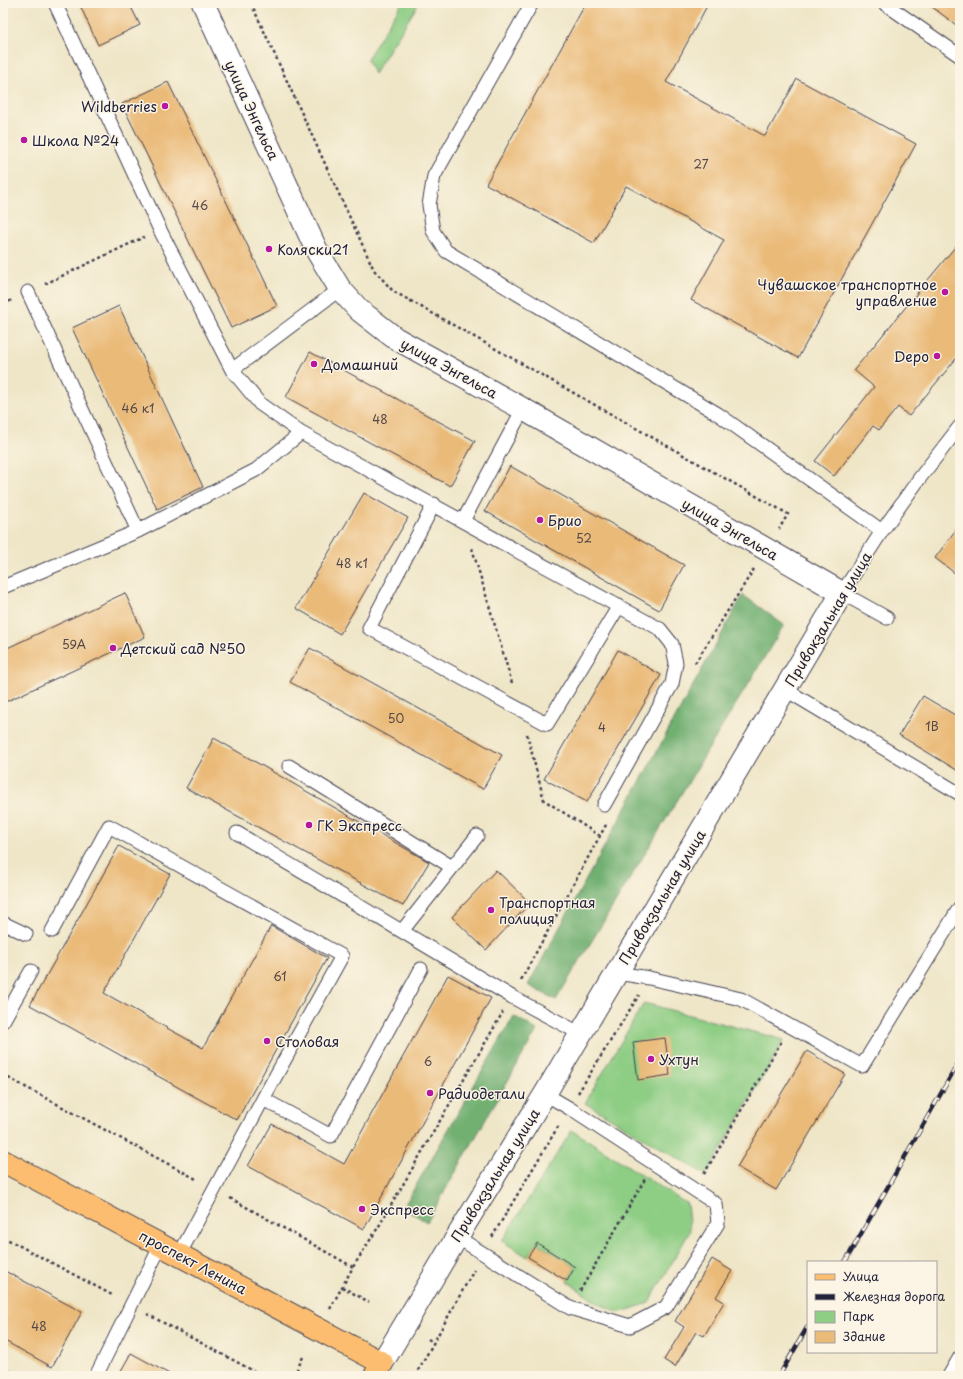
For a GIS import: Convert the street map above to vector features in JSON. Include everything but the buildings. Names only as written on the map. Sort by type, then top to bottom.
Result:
[{"type":"main road","name":"проспект Ленина","points":[[3,1161],[170,1250],[379,1369]]},
{"type":"street","name":"улица Энгельса","points":[[203,3],[316,251],[340,289],[359,310],[395,338],[523,409],[842,594]]},
{"type":"street","name":"Привокзальная улица","points":[[379,1369],[457,1237],[581,1034],[842,594]]},
{"type":"lane","points":[[55,3],[160,230],[232,370],[260,404],[301,432],[660,629],[672,644],[676,663],[672,684],[604,804]]},
{"type":"lane","points":[[532,3],[434,176],[429,205],[433,231],[446,251],[718,414],[882,531]]},
{"type":"lane","points":[[884,3],[960,56]]},
{"type":"lane","points":[[232,370],[340,289]]},
{"type":"lane","points":[[28,292],[138,531]]},
{"type":"lane","points":[[463,521],[523,409]]},
{"type":"lane","name":"Привокзальная улица","points":[[842,594],[882,531],[919,478],[960,426]]},
{"type":"lane","points":[[3,587],[138,531],[256,470],[301,432]]},
{"type":"lane","points":[[434,504],[369,628],[547,724],[619,606]]},
{"type":"lane","points":[[842,594],[887,618]]},
{"type":"lane","points":[[786,690],[960,794]]},
{"type":"lane","points":[[289,766],[452,867]]},
{"type":"lane","points":[[52,931],[109,826],[342,956],[215,1189],[170,1250],[96,1376]]},
{"type":"lane","points":[[237,833],[512,996],[581,1034]]},
{"type":"lane","points":[[402,931],[477,836]]},
{"type":"lane","points":[[617,973],[649,978],[741,999],[862,1066],[960,907]]},
{"type":"lane","points":[[3,923],[26,934]]},
{"type":"lane","points":[[263,1099],[331,1136],[421,969]]},
{"type":"lane","points":[[3,1021],[31,971]]},
{"type":"lane","points":[[457,1237],[570,1308],[630,1326],[666,1307],[718,1223],[716,1204],[569,1108],[545,1094]]},
{"type":"lane","points":[[949,1376],[960,1357]]},
{"type":"path","points":[[251,3],[374,270],[393,290],[788,514],[767,550],[692,668]]},
{"type":"path","points":[[3,304],[160,230]]},
{"type":"path","points":[[330,1309],[353,1267],[379,1226],[512,996],[608,822]]},
{"type":"path","points":[[694,1190],[791,1026]]},
{"type":"path","points":[[3,1075],[215,1189],[353,1267]]},
{"type":"path","points":[[570,1308],[655,1164]]},
{"type":"path","points":[[415,1376],[493,1236]]},
{"type":"path","points":[[342,1287],[369,1302]]},
{"type":"path","points":[[428,1339],[433,1342]]},
{"type":"path","points":[[294,1376],[303,1357]]},
{"type":"green space","points":[[402,3],[419,3],[374,74],[367,59]]},
{"type":"green space","points":[[743,595],[784,625],[556,1000],[528,985]]},
{"type":"green space","points":[[644,1003],[784,1040],[706,1175],[585,1103]]},
{"type":"green space","points":[[514,1016],[537,1030],[427,1222],[403,1208]]},
{"type":"green space","points":[[572,1130],[687,1204],[690,1231],[649,1303],[618,1313],[594,1301],[567,1281],[575,1267],[537,1243],[528,1257],[502,1241]]},
{"type":"railway","points":[[846,1261],[960,1060]]},
{"type":"railway","points":[[779,1376],[807,1328]]},
{"type":"place","name":"Wildberries","points":[[165,106]]},
{"type":"place","name":"Школа №24","points":[[24,140]]},
{"type":"place","name":"Коляски21","points":[[269,249]]},
{"type":"place","name":"Чувашское транспортное управление","points":[[945,292]]},
{"type":"place","name":"Depo","points":[[937,356]]},
{"type":"place","name":"Домашний","points":[[314,364]]},
{"type":"place","name":"Брио","points":[[540,520]]},
{"type":"place","name":"Детский сад №50","points":[[113,648]]},
{"type":"place","name":"ГК Экспресс","points":[[309,825]]},
{"type":"place","name":"Транспортная полиция","points":[[491,910]]},
{"type":"place","name":"Столовая","points":[[267,1041]]},
{"type":"place","name":"Ухтун","points":[[651,1059]]},
{"type":"place","name":"Радиодетали","points":[[430,1093]]},
{"type":"place","name":"Экспресс","points":[[362,1209]]}]
